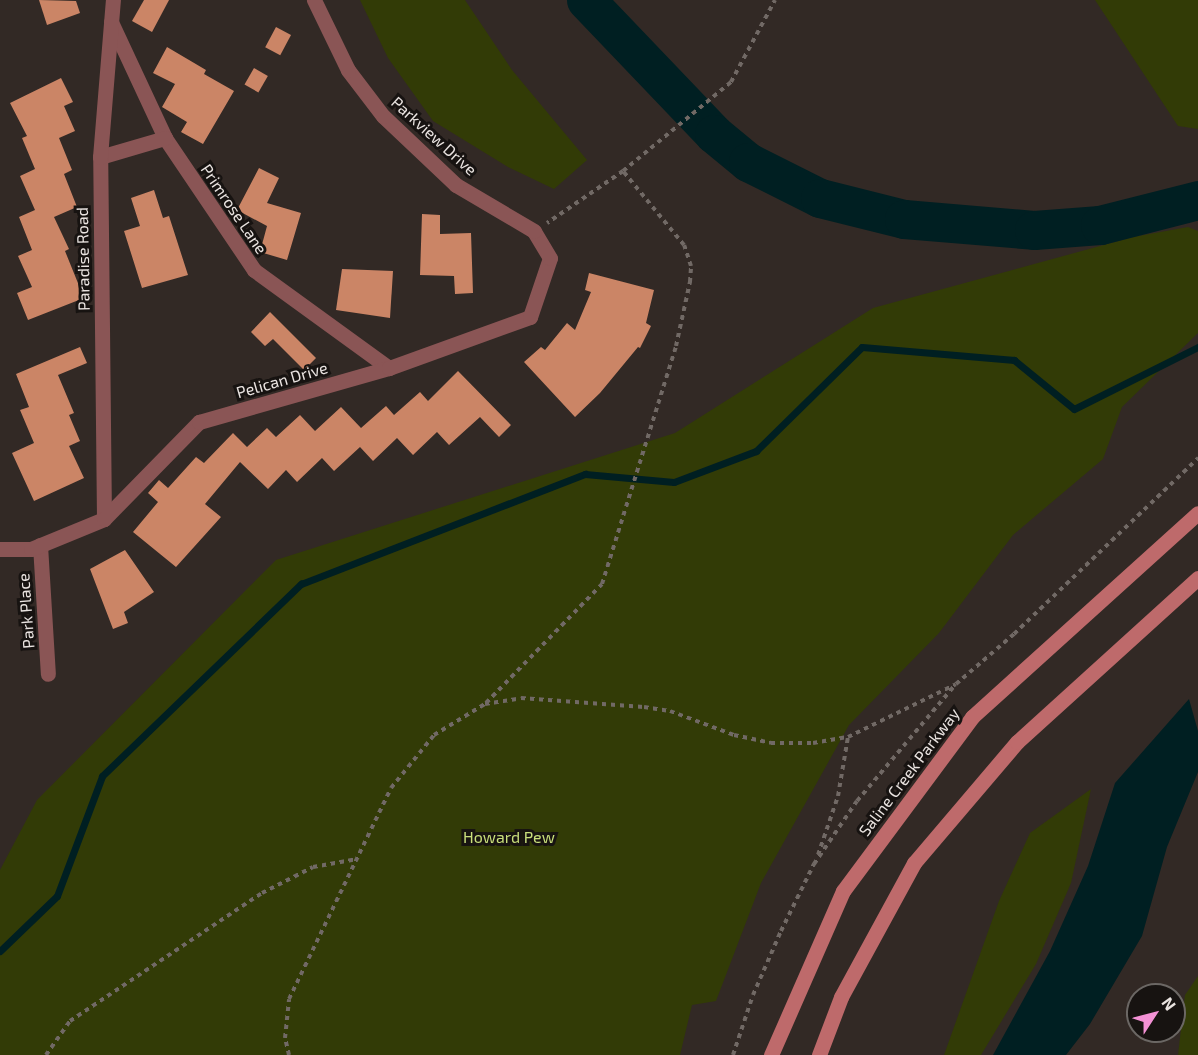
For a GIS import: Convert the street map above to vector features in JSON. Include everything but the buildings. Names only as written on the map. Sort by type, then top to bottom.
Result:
[{"type":"main road","name":"Saline Creek Parkway","points":[[771,1055],[843,891],[972,717],[1198,513]]},
{"type":"main road","points":[[819,1055],[841,997],[914,863],[1017,742],[1198,578]]},
{"type":"street","name":"Paradise Road","points":[[104,519],[100,157],[113,0]]},
{"type":"street","name":"Parkview Drive","points":[[314,0],[348,70],[382,116],[456,184],[537,236]]},
{"type":"street","name":"Primrose Lane","points":[[110,20],[165,138],[254,270],[389,369]]},
{"type":"street","points":[[100,157],[165,138]]},
{"type":"street","name":"Pelican Drive","points":[[0,549],[31,549],[104,519],[199,422],[389,369],[530,317],[550,258],[537,236]]},
{"type":"street","name":"Park Place","points":[[40,545],[48,674]]},
{"type":"path","points":[[537,236],[623,171],[731,82],[775,0]]},
{"type":"path","points":[[289,1055],[285,1038],[289,999],[391,788],[434,735],[485,704],[602,584],[676,346],[691,266],[684,245],[623,171]]},
{"type":"path","points":[[485,704],[521,698],[644,707],[670,711],[734,735],[771,743],[813,742],[848,737],[956,684]]},
{"type":"path","points":[[814,864],[838,796],[848,737]]},
{"type":"path","points":[[46,1055],[70,1020],[262,893],[313,867],[358,859]]},
{"type":"green space","points":[[360,0],[465,0],[512,70],[587,160],[554,189],[508,167],[433,121],[388,58]]},
{"type":"green space","points":[[1095,0],[1198,0],[1198,129],[1178,126]]},
{"type":"green space","name":"Howard Pew","points":[[1188,227],[1198,231],[1198,333],[1122,407],[1103,459],[1013,535],[939,633],[849,725],[761,883],[716,1001],[692,1005],[680,1055],[0,1055],[0,870],[37,800],[276,560],[675,433],[873,308],[1133,237]]},
{"type":"green space","points":[[1091,789],[1071,883],[1036,964],[981,1055],[944,1055],[999,901],[1030,833]]},
{"type":"green space","points":[[1198,976],[1198,1055],[1178,1055],[1179,1043],[1186,1043],[1186,994]]},
{"type":"water","points":[[1189,699],[1198,731],[1198,772],[1167,847],[1142,936],[1090,1024],[1066,1055],[993,1055],[1050,951],[1088,866],[1115,783]]},
{"type":"waterway","points":[[586,0],[714,134],[748,162],[820,198],[904,219],[1034,230],[1100,225],[1198,200]]},
{"type":"waterway","points":[[0,951],[57,896],[102,776],[301,584],[585,474],[674,482],[756,451],[862,347],[1014,360],[1074,409],[1198,347]]}]
